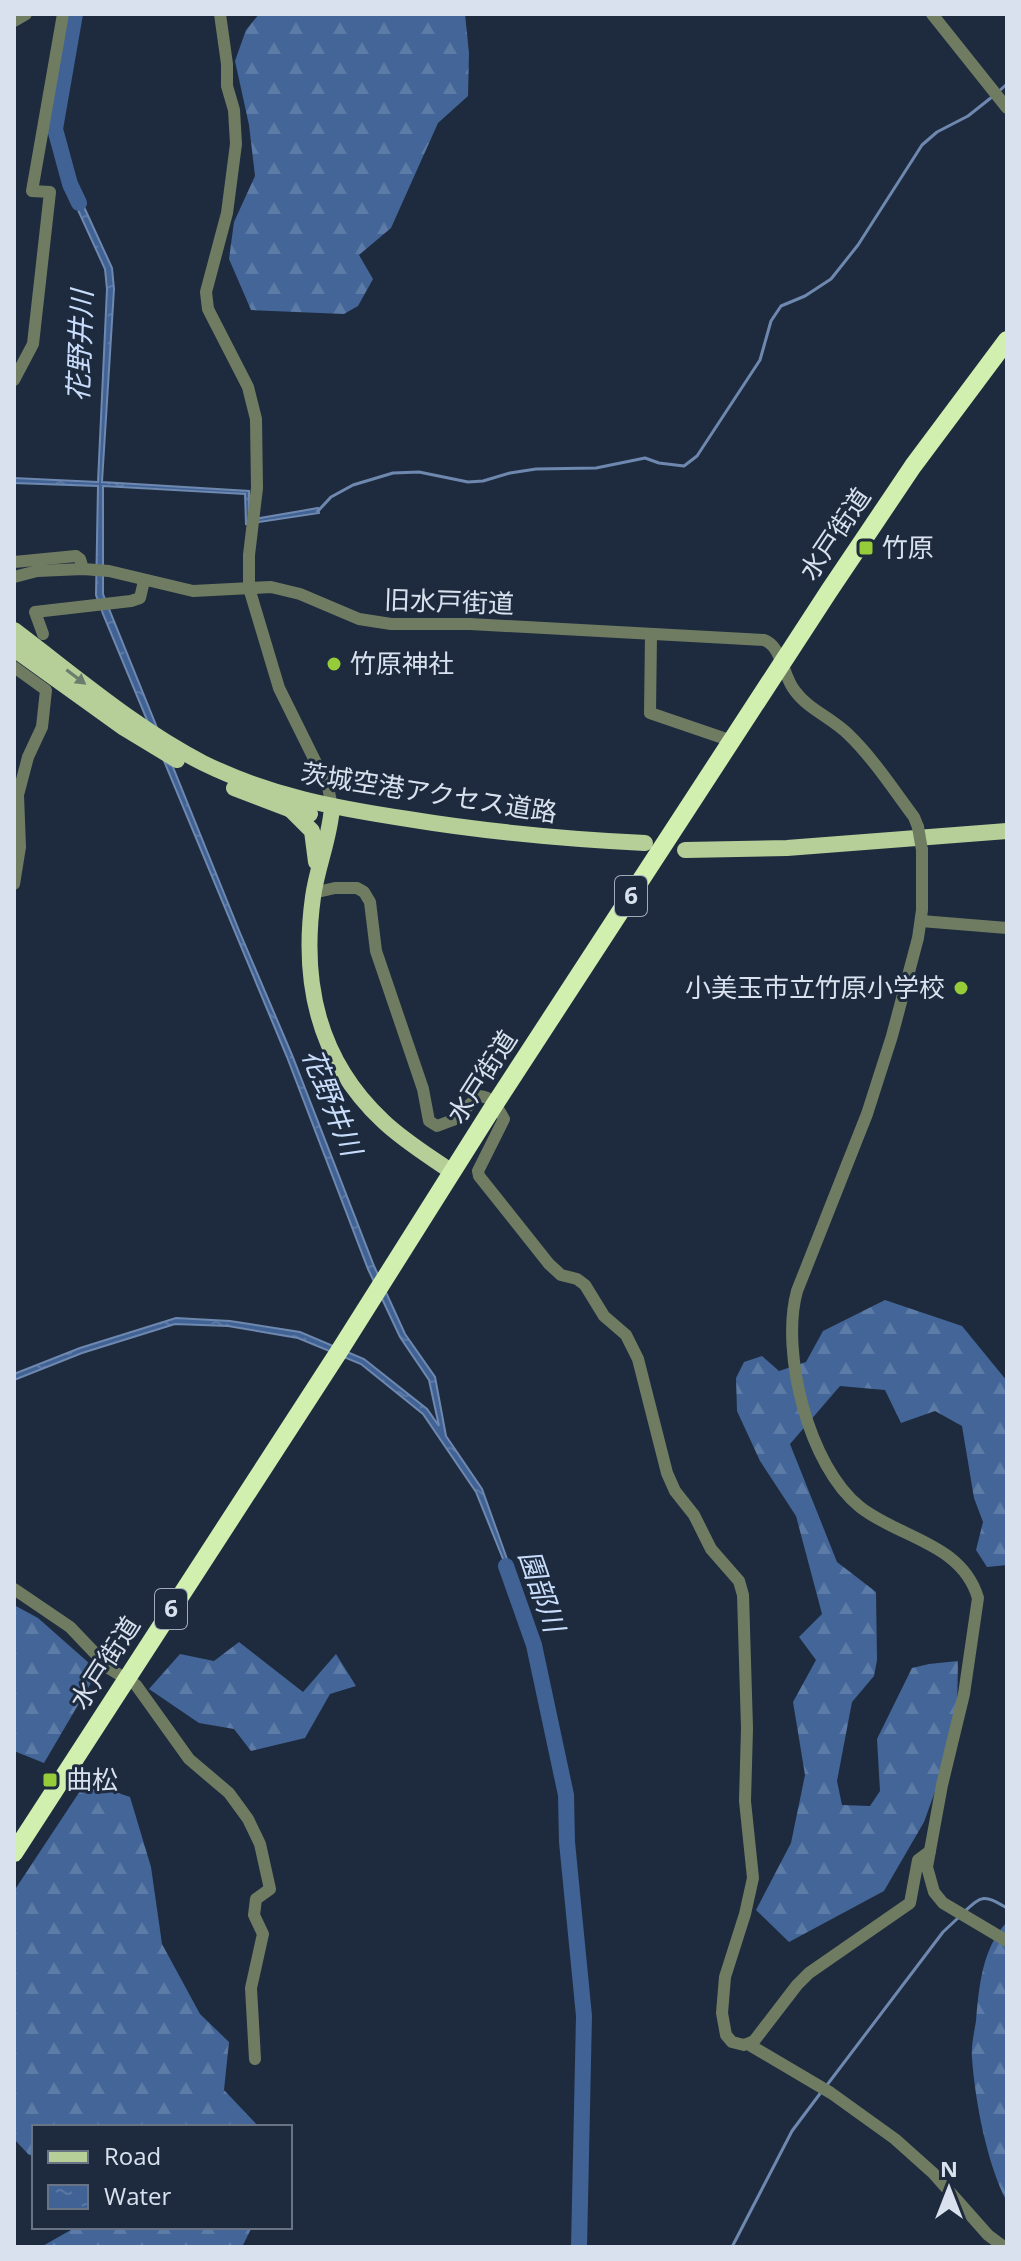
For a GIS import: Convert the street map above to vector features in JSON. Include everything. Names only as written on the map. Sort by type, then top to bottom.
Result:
[{"type":"highway","name":"水戸街道","points":[[14,1853],[781,663],[913,466],[1007,340]]},
{"type":"main road","name":"茨城空港アクセス道路","points":[[14,630],[143,727],[182,751],[252,784],[332,813]]},
{"type":"main road","name":"茨城空港アクセス道路","points":[[14,649],[150,745],[227,786],[289,809],[519,843],[643,846]]},
{"type":"main road","points":[[289,809],[312,831],[317,875]]},
{"type":"main road","points":[[332,813],[313,893],[307,951],[314,1006],[332,1053],[354,1088],[382,1121],[452,1172]]},
{"type":"main road","points":[[685,847],[787,848],[1007,831]]},
{"type":"street","points":[[14,21],[26,14]]},
{"type":"street","points":[[14,380],[33,344],[40,300],[50,192],[32,191],[63,14]]},
{"type":"street","points":[[220,14],[236,144],[227,213],[206,292],[208,309],[248,387],[256,419],[257,488],[249,555],[249,588],[279,688],[323,775],[332,813]]},
{"type":"street","points":[[932,14],[1007,108]]},
{"type":"street","points":[[14,562],[76,556],[88,570]]},
{"type":"street","name":"旧水戸街道","points":[[14,577],[37,571],[88,570],[109,571],[193,591],[286,589],[346,615],[374,622],[470,624],[764,640],[771,643],[781,663]]},
{"type":"street","points":[[43,634],[35,612],[131,601],[140,598],[144,581]]},
{"type":"street","points":[[651,634],[650,713],[732,741]]},
{"type":"street","points":[[781,663],[788,682],[798,696],[832,719],[852,738],[914,817],[922,850],[921,921],[909,975],[875,1088],[797,1291],[791,1320],[793,1351],[804,1410],[833,1477],[846,1494],[863,1509],[916,1536],[961,1566],[974,1584],[978,1598],[964,1694],[942,1785],[927,1867],[930,1882],[943,1903],[1007,1941]]},
{"type":"street","points":[[14,667],[46,690],[42,727],[21,778],[18,795],[14,884]]},
{"type":"street","points":[[313,893],[335,888],[357,888],[364,892],[370,902],[376,951],[419,1076],[429,1121],[437,1126],[445,1125],[479,1096],[488,1097],[495,1104],[504,1119],[478,1171],[479,1176],[549,1264],[561,1275],[577,1279],[585,1285],[604,1316],[626,1335],[638,1359],[667,1473],[675,1491],[694,1515],[711,1549],[739,1581],[743,1595],[747,1728],[745,1801],[753,1878],[725,1977],[722,2013],[726,2035],[732,2042],[744,2045],[754,2041],[809,1973],[910,1903],[918,1860],[930,1851]]},
{"type":"street","points":[[921,921],[1007,928]]},
{"type":"street","points":[[14,1589],[70,1627],[110,1669],[136,1685],[189,1759],[229,1793],[248,1819],[260,1844],[270,1889],[256,1899],[254,1915],[263,1934],[251,1988],[255,2059]]},
{"type":"street","points":[[748,2044],[831,2093],[895,2139],[933,2173],[988,2235],[1004,2247]]},
{"type":"green space","points":[[259,14],[465,14],[469,53],[468,96],[438,123],[391,228],[359,255],[373,279],[358,306],[344,314],[251,310],[229,259],[234,222],[255,176],[249,125],[235,61],[246,30]]},
{"type":"green space","points":[[885,1300],[962,1326],[1007,1381],[1007,1565],[987,1567],[976,1550],[983,1522],[974,1498],[962,1426],[935,1411],[901,1423],[885,1390],[840,1386],[790,1444],[837,1562],[876,1592],[877,1660],[874,1676],[852,1702],[837,1781],[842,1805],[870,1806],[880,1791],[877,1739],[912,1668],[958,1661],[957,1714],[949,1753],[924,1822],[884,1891],[789,1942],[756,1910],[791,1843],[805,1775],[793,1702],[816,1660],[799,1637],[822,1614],[796,1516],[760,1461],[737,1411],[736,1378],[744,1362],[762,1356],[779,1371],[806,1362],[823,1331]]},
{"type":"green space","points":[[14,1605],[38,1618],[98,1671],[44,1763],[14,1751]]},
{"type":"green space","points":[[239,1642],[303,1692],[336,1654],[356,1686],[330,1694],[305,1738],[251,1751],[234,1729],[199,1723],[149,1689],[180,1654],[214,1661]]},
{"type":"green space","points":[[86,1782],[130,1797],[151,1867],[162,1944],[200,2014],[229,2042],[224,2090],[257,2125],[32,2125],[32,2156],[29,2155],[14,2139],[14,1891]]},
{"type":"green space","points":[[1007,1922],[1007,2202],[983,2132],[972,2053],[983,1968],[992,1944]]},
{"type":"green space","points":[[72,2229],[251,2229],[242,2247],[41,2247]]},
{"type":"water","points":[[73,183],[112,268],[114,289],[102,482],[249,491],[249,520],[318,508],[319,513],[246,524],[245,494],[103,486],[103,594],[292,1055],[374,1266],[405,1334],[435,1377],[446,1436],[482,1489],[537,1643],[476,1492],[423,1414],[361,1364],[298,1338],[228,1326],[175,1324],[82,1353],[14,1380],[14,1374],[80,1348],[176,1318],[230,1321],[300,1332],[364,1359],[427,1409],[439,1426],[429,1380],[400,1337],[368,1269],[287,1057],[96,595],[98,486],[14,483],[14,478],[98,482],[107,289],[105,269],[67,186]]},
{"type":"waterway","name":"花野井川","points":[[75,14],[55,129],[70,184],[79,203]]},
{"type":"waterway","points":[[998,92],[1007,84]]},
{"type":"waterway","points":[[318,511],[331,497],[353,485],[393,473],[419,472],[468,482],[536,469],[596,468],[645,458],[684,466],[697,456],[760,360],[771,321],[781,306],[805,296],[831,279],[858,245],[922,145],[992,97]]},
{"type":"waterway","name":"園部川","points":[[506,1566],[534,1645],[566,1795],[567,1842],[584,2016],[579,2247]]},
{"type":"waterway","points":[[963,1913],[984,1898],[1007,1908]]},
{"type":"waterway","points":[[827,2085],[943,1932],[958,1918]]},
{"type":"waterway","points":[[732,2247],[792,2131],[822,2091]]},
{"type":"place","name":"竹原","points":[[866,548]]},
{"type":"place","name":"竹原神社","points":[[334,664]]},
{"type":"place","name":"小美玉市立竹原小学校","points":[[961,988]]},
{"type":"place","name":"曲松","points":[[50,1780]]}]
